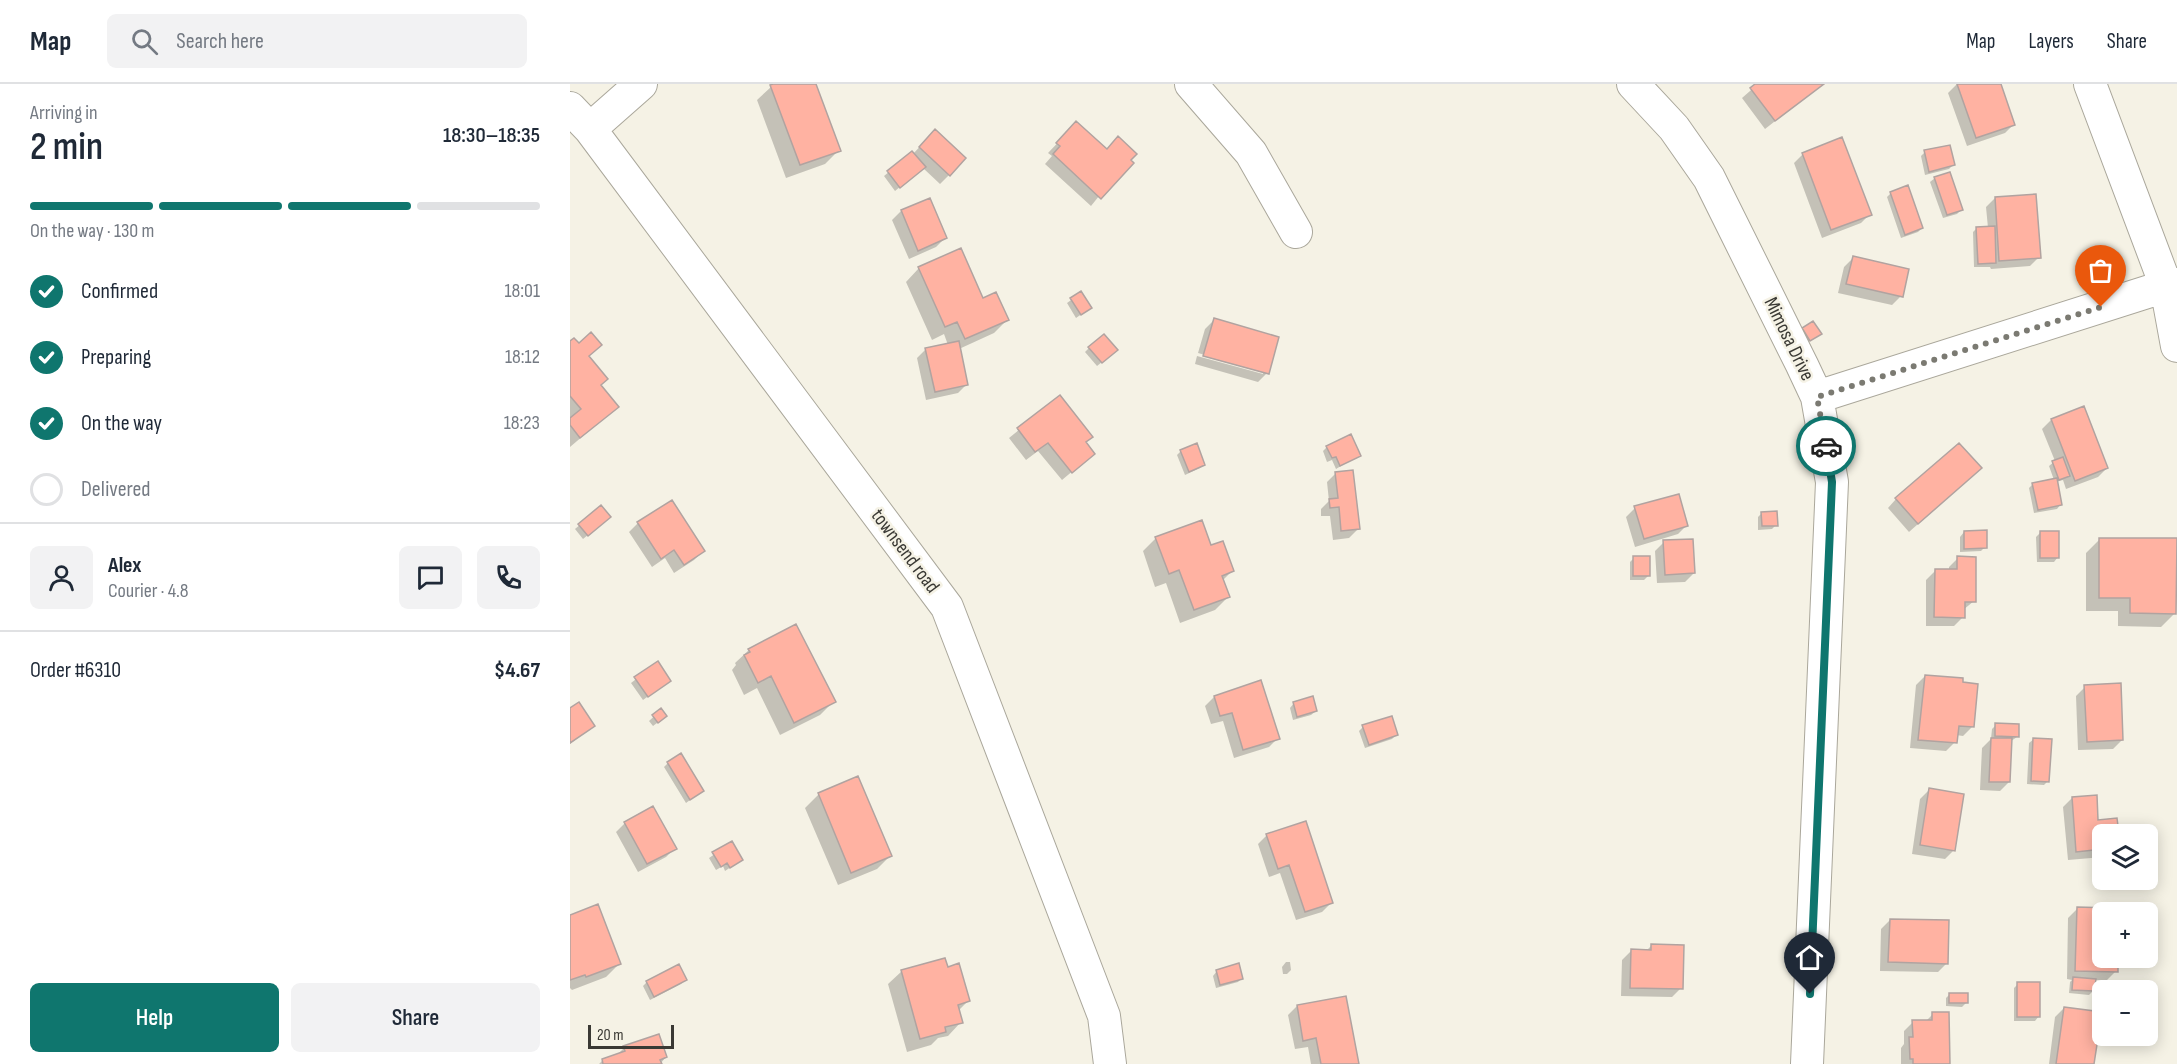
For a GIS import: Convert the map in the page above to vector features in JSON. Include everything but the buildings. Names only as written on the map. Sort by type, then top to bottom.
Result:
[{"type":"street","points":[[580,118],[641,84]]},
{"type":"street","points":[[1191,84],[1251,153],[1296,232]]},
{"type":"street","name":"Mimosa Drive","points":[[1633,84],[1674,128],[1709,178],[1817,397],[1832,482],[1807,1064]]},
{"type":"street","points":[[2090,84],[2171,285],[2177,346]]},
{"type":"street","name":"townsend road","points":[[580,118],[947,607],[1104,1016],[1110,1064]]},
{"type":"street","points":[[1817,397],[2171,285]]},
{"type":"way so far","points":[[1826,446],[1817,397],[2101,307]]},
{"type":"route","points":[[1810,994],[1832,482],[1826,446]]}]
